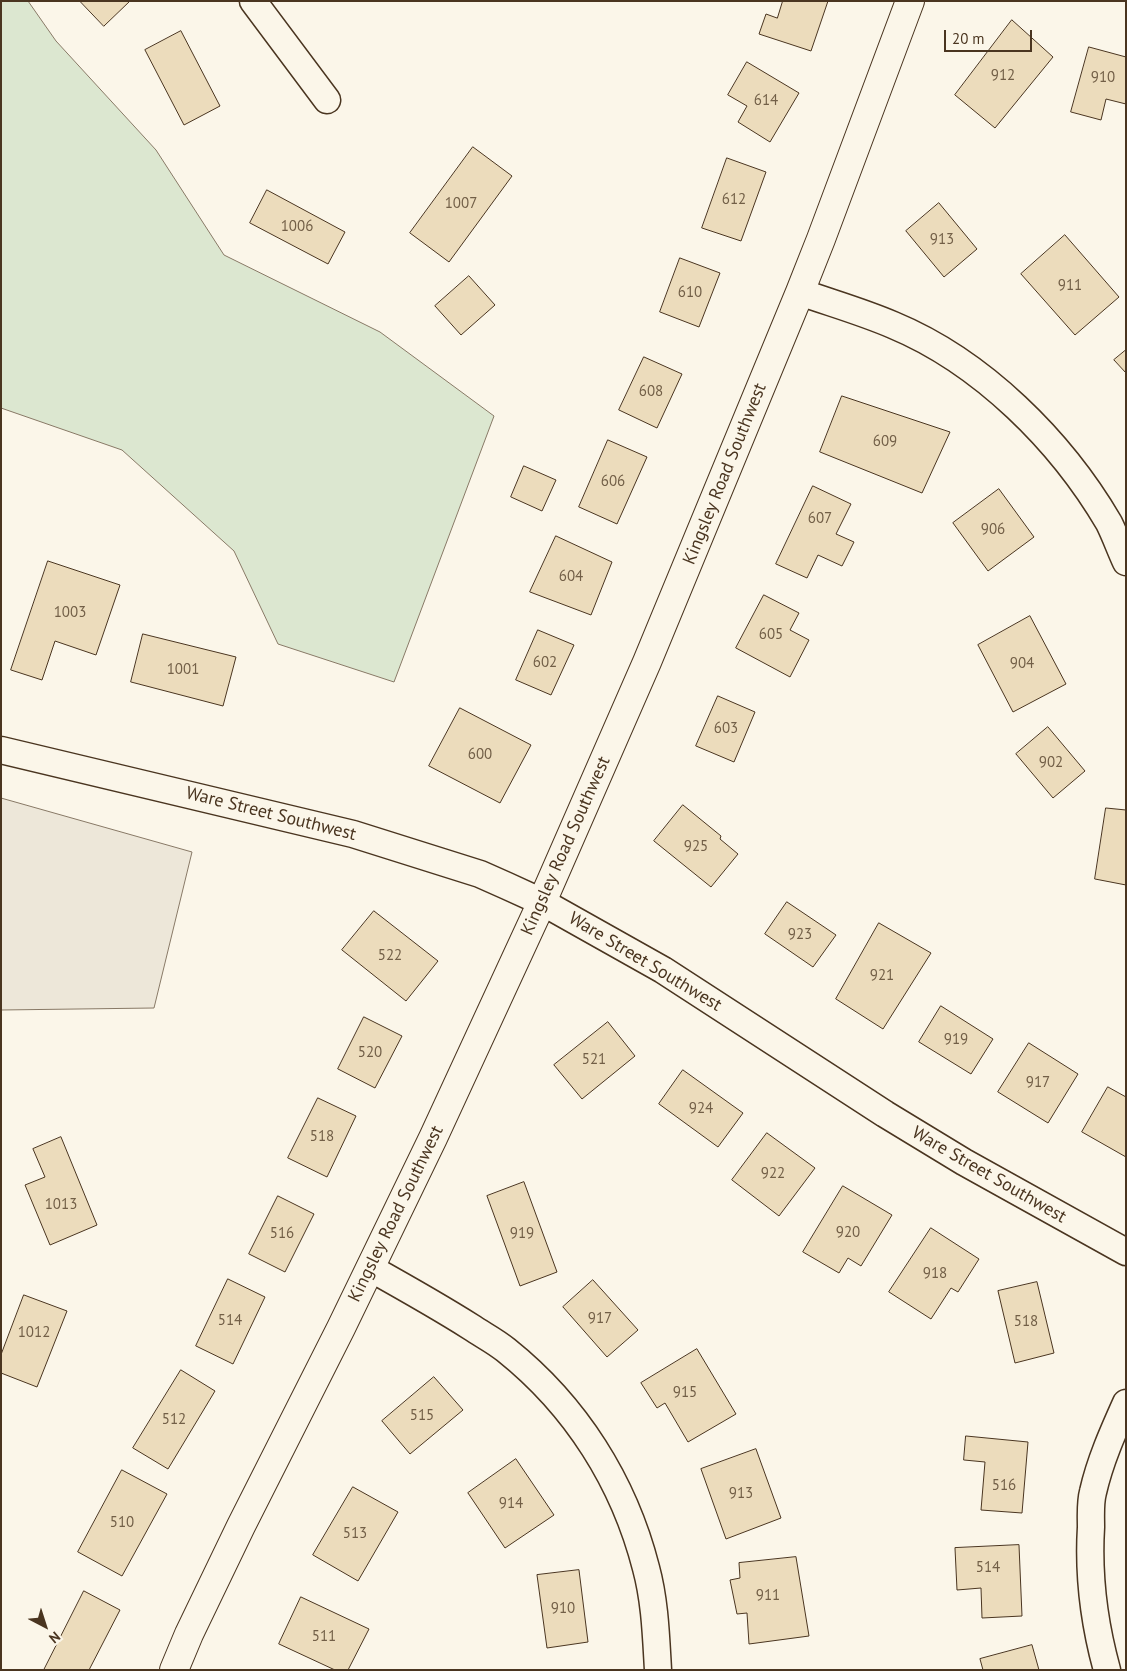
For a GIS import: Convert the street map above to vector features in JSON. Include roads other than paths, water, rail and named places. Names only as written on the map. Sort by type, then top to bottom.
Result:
[{"type":"street","points":[[253,1],[328,100]]},
{"type":"street","name":"Kingsley Road Southwest","points":[[174,1670],[240,1526],[341,1328],[437,1129],[542,902],[647,662],[800,292],[910,1]]},
{"type":"street","points":[[800,292],[894,325],[942,350],[995,387],[1037,428],[1080,480],[1109,524],[1126,562]]},
{"type":"street","name":"Ware Street Southwest","points":[[1,750],[353,834],[480,874],[542,902],[663,970],[885,1114],[964,1162],[1126,1252]]},
{"type":"street","points":[[370,1268],[433,1303],[505,1349],[545,1384],[579,1424],[608,1470],[631,1520],[647,1570],[656,1622],[658,1670]]},
{"type":"street","points":[[1107,1670],[1099,1639],[1091,1583],[1089,1554],[1092,1494],[1105,1451],[1126,1403]]}]
